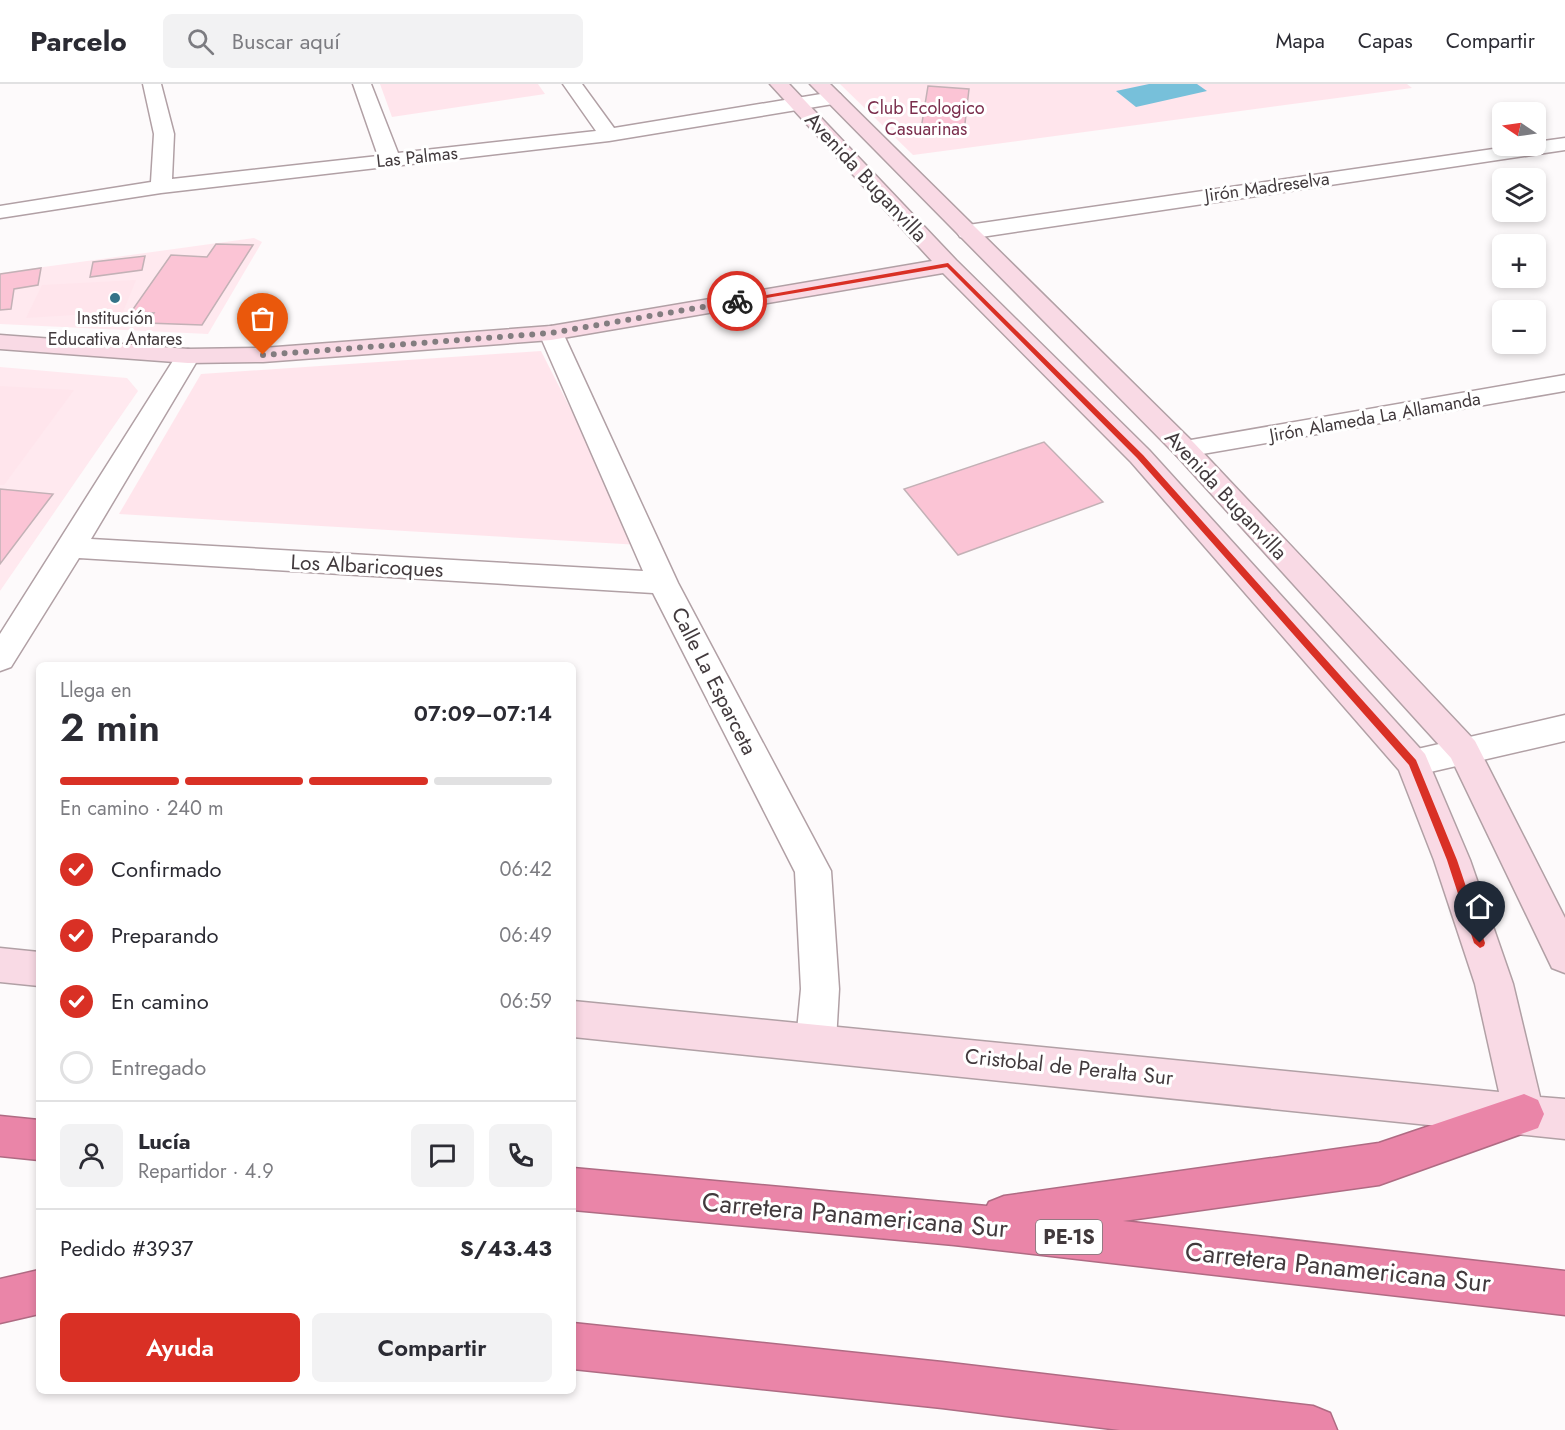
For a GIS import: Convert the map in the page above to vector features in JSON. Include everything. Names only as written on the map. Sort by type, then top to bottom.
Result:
[{"type":"highway","points":[[954,1224],[1378,1164],[1524,1114]]},
{"type":"highway","points":[[0,1136],[36,1140]]},
{"type":"highway","name":"Carretera Panamericana Sur","points":[[576,1189],[954,1224],[1565,1293]]},
{"type":"highway","points":[[0,1287],[36,1291]]},
{"type":"highway","points":[[0,1301],[36,1292]]},
{"type":"highway","points":[[576,1346],[942,1384],[1312,1430]]},
{"type":"street","points":[[152,84],[164,134],[161,187]]},
{"type":"street","points":[[362,84],[390,160]]},
{"type":"street","points":[[572,84],[609,135]]},
{"type":"street","name":"Las Palmas","points":[[0,212],[161,187],[609,135],[788,94],[826,91]]},
{"type":"street","name":"Avenida Buganvilla","points":[[826,91],[1185,450],[1463,750],[1565,956]]},
{"type":"street","name":"Avenida Buganvilla","points":[[788,94],[948,265],[1140,456],[1413,763],[1452,860],[1494,984],[1524,1114]]},
{"type":"street","name":"Jirón Madreselva","points":[[968,232],[1565,144]]},
{"type":"street","points":[[0,342],[188,356],[263,355],[551,333],[948,265]]},
{"type":"street","name":"Calle La Esparceta","points":[[551,333],[663,583],[813,871],[820,989],[816,1041]]},
{"type":"street","points":[[0,659],[71,548],[188,356]]},
{"type":"street","name":"Jirón Alameda La Allamanda","points":[[1185,450],[1565,383]]},
{"type":"street","name":"Los Albaricoques","points":[[71,548],[663,583]]},
{"type":"street","points":[[1413,763],[1565,728]]},
{"type":"street","points":[[0,965],[36,969]]},
{"type":"street","name":"Cristobal de Peralta Sur","points":[[576,1019],[816,1041],[1565,1119]]},
{"type":"shaded area","name":"Institución Educativa Antares","points":[[254,238],[262,242],[208,334],[0,324],[0,273]]},
{"type":"shaded area","points":[[0,367],[127,378],[138,391],[0,591]]},
{"type":"green space","points":[[380,84],[538,84],[545,94],[392,117]]},
{"type":"green space","name":"Club Ecologico Casuarinas","points":[[840,84],[1407,84],[1412,88],[913,155]]},
{"type":"green space","points":[[136,280],[123,312],[26,318],[42,285]]},
{"type":"green space","points":[[541,351],[640,545],[119,514],[201,374]]},
{"type":"green space","points":[[0,386],[74,390],[4,485],[0,485]]},
{"type":"water","points":[[1149,84],[1197,84],[1207,91],[1136,107],[1116,91]]},
{"type":"building","points":[[928,86],[969,89],[964,132],[921,129]]},
{"type":"building","points":[[216,244],[253,245],[202,325],[147,323],[154,313],[131,312],[171,255],[207,257]]},
{"type":"building","points":[[145,256],[142,270],[90,277],[93,262]]},
{"type":"building","points":[[41,268],[38,285],[14,289],[11,309],[0,310],[0,274]]},
{"type":"building","points":[[1044,442],[1103,502],[958,555],[904,489]]},
{"type":"building","points":[[0,489],[53,494],[0,564]]},
{"type":"way so far","points":[[263,355],[551,333],[737,301]]},
{"type":"place","name":"Institución Educativa Antares","points":[[115,298]]},
{"type":"route","points":[[737,301],[948,265],[1140,456],[1413,763],[1452,860],[1480,943]]}]
